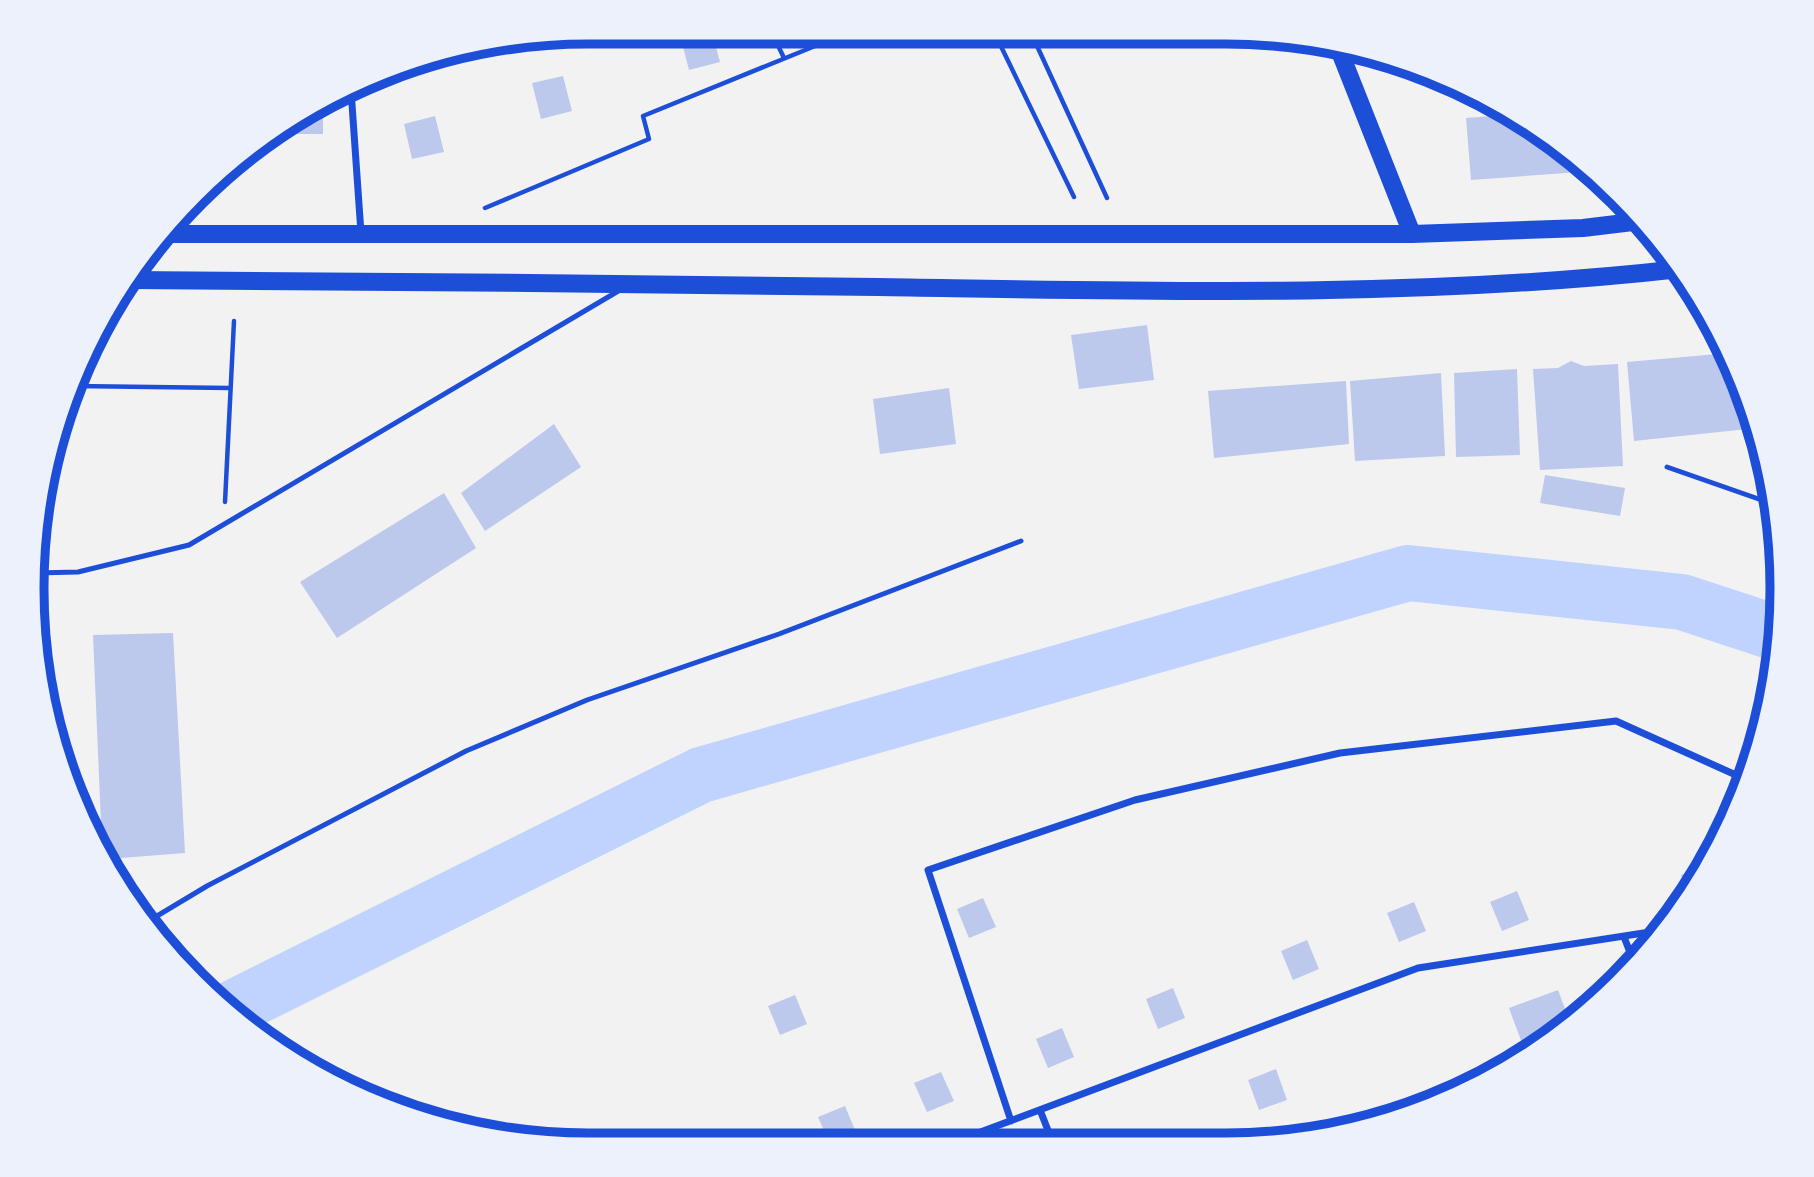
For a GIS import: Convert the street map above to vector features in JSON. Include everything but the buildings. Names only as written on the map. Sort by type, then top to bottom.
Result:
[{"type":"main road","points":[[1342,56],[1412,234]]},
{"type":"main road","points":[[175,234],[1412,234],[1583,228],[1629,222]]},
{"type":"main road","points":[[140,280],[631,283],[1233,293],[1571,281],[1667,270]]},
{"type":"street","points":[[352,98],[361,233]]},
{"type":"street","points":[[1011,1121],[928,870],[1135,800],[1340,752],[1616,721],[1737,775]]},
{"type":"street","points":[[978,1133],[1419,968],[1648,933]]},
{"type":"street","points":[[1624,937],[1630,953]]},
{"type":"street","points":[[1040,1110],[1049,1133]]},
{"type":"lane","points":[[44,573],[78,572],[188,545],[631,283]]},
{"type":"lane","points":[[1667,467],[1763,501]]},
{"type":"lane","points":[[154,918],[207,886],[466,751],[587,700],[779,634],[1021,541]]},
{"type":"path","points":[[777,44],[784,58]]},
{"type":"path","points":[[477,211],[649,139],[643,116],[819,44]]},
{"type":"path","points":[[1000,44],[1074,197]]},
{"type":"path","points":[[1036,44],[1107,198]]},
{"type":"path","points":[[224,524],[234,321]]},
{"type":"path","points":[[82,387],[230,388]]},
{"type":"waterway","points":[[238,1005],[701,775],[1408,573],[1682,602],[1768,631]]}]
